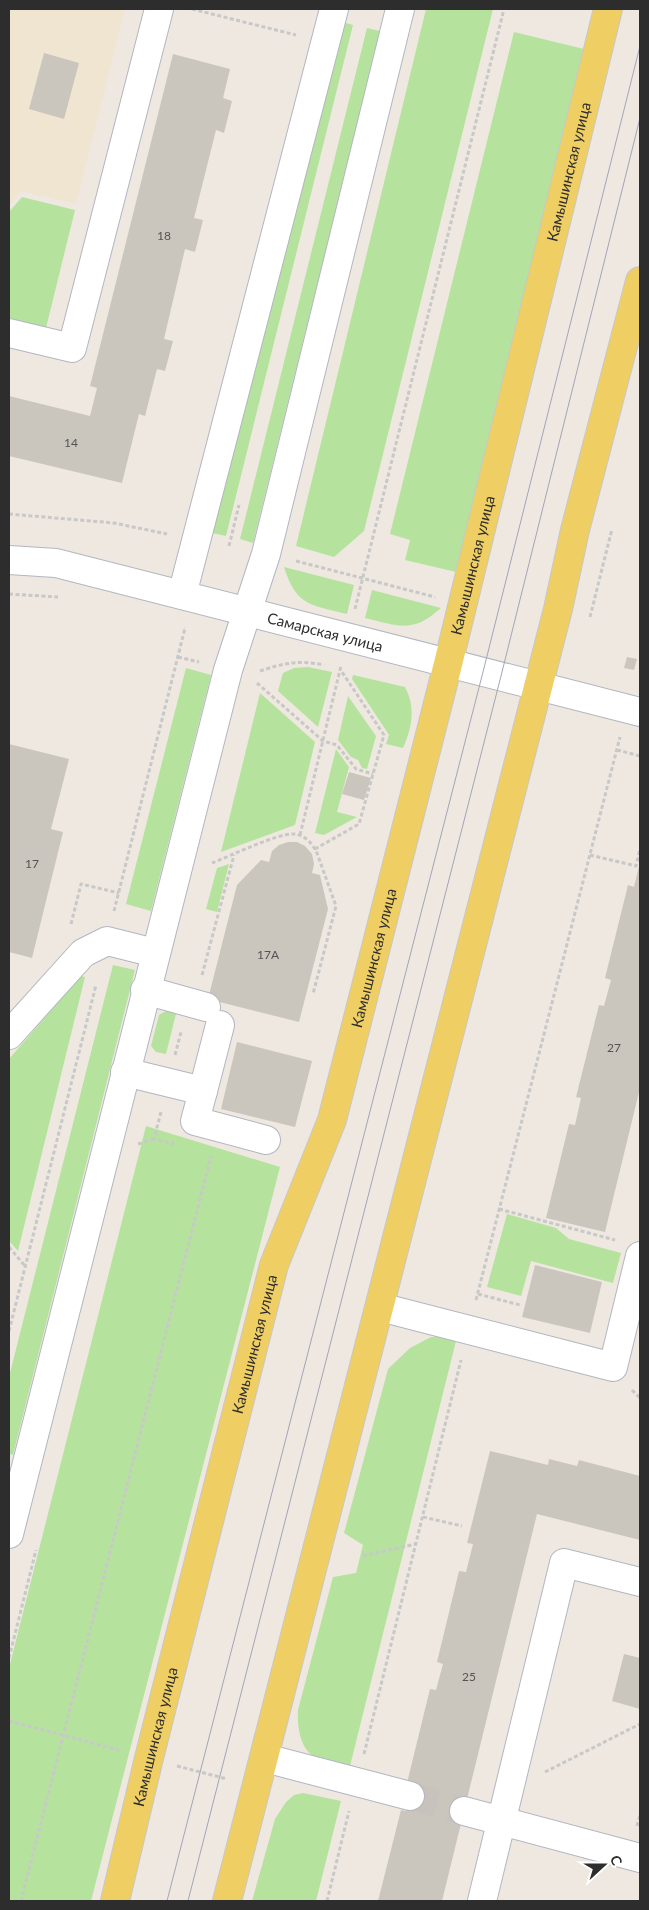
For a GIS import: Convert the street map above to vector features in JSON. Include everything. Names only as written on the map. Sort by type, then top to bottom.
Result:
[{"type":"main road","name":"Камышинская улица","points":[[115,1901],[149,1758],[274,1265],[332,1120],[448,664],[608,9]]},
{"type":"main road","points":[[227,1901],[558,609],[575,530],[640,281]]},
{"type":"street","points":[[9,333],[72,348],[158,9]]},
{"type":"street","points":[[182,595],[334,9]]},
{"type":"street","points":[[9,1534],[16,1472],[125,1072],[228,670],[266,554],[397,9]]},
{"type":"street","name":"Самарская улица","points":[[9,560],[56,562],[640,712]]},
{"type":"street","points":[[9,1035],[83,953],[107,940],[155,953]]},
{"type":"street","points":[[145,990],[202,1009],[203,1092],[195,1121],[266,1140]]},
{"type":"street","points":[[125,1072],[203,1092]]},
{"type":"street","points":[[380,1307],[613,1367],[634,1262]]},
{"type":"street","points":[[482,1901],[564,1563],[640,1582]]},
{"type":"street","points":[[265,1758],[410,1796]]},
{"type":"street","points":[[464,1811],[640,1858]]},
{"type":"path","points":[[192,9],[300,36]]},
{"type":"path","points":[[300,835],[504,9]]},
{"type":"path","points":[[590,617],[612,528]]},
{"type":"path","points":[[9,594],[58,597]]},
{"type":"path","points":[[176,626],[185,628]]},
{"type":"path","points":[[260,671],[296,661],[326,666]]},
{"type":"path","points":[[315,849],[359,824],[384,736],[340,669],[333,667]]},
{"type":"path","points":[[256,683],[323,741],[337,744],[356,769],[373,774]]},
{"type":"path","points":[[616,750],[640,756]]},
{"type":"path","points":[[212,863],[283,835],[300,835],[307,839],[315,849],[336,906],[313,994]]},
{"type":"path","points":[[590,855],[636,866],[640,849]]},
{"type":"path","points":[[183,1146],[154,1139],[168,1083],[202,1009],[234,855]]},
{"type":"path","points":[[21,1901],[212,1154]]},
{"type":"path","points":[[499,1210],[634,1262]]},
{"type":"path","points":[[9,1247],[25,1266]]},
{"type":"path","points":[[478,1294],[520,1305]]},
{"type":"path","points":[[422,1517],[462,1526]]},
{"type":"path","points":[[363,1556],[416,1544]]},
{"type":"path","points":[[9,1720],[129,1752]]},
{"type":"path","points":[[510,1790],[640,1724]]},
{"type":"path","points":[[170,1763],[229,1780]]},
{"type":"shaded area","points":[[9,9],[125,9],[76,204],[21,191],[9,205]]},
{"type":"green space","points":[[426,9],[493,9],[364,531],[334,557],[296,546]]},
{"type":"green space","points":[[339,21],[353,25],[226,536],[212,533]]},
{"type":"green space","points":[[367,28],[380,31],[253,543],[240,539]]},
{"type":"green space","points":[[514,32],[584,49],[456,572],[405,560],[410,540],[390,534]]},
{"type":"green space","points":[[22,197],[75,210],[46,328],[9,318],[9,212]]},
{"type":"green space","points":[[284,567],[354,585],[347,614],[306,602],[294,590]]},
{"type":"green space","points":[[372,590],[441,608],[422,622],[413,625],[396,625],[365,618]]},
{"type":"green space","points":[[308,667],[332,672],[318,727],[278,691],[283,673],[294,668]]},
{"type":"green space","points":[[186,668],[211,675],[151,911],[126,904]]},
{"type":"green space","points":[[353,675],[405,687],[411,702],[412,718],[403,748],[386,744],[389,735],[352,679]]},
{"type":"green space","points":[[260,693],[315,742],[295,825],[221,852]]},
{"type":"green space","points":[[348,696],[376,736],[367,769],[362,768],[358,760],[351,757],[338,740]]},
{"type":"green space","points":[[336,749],[349,767],[337,812],[357,817],[324,835],[315,833]]},
{"type":"green space","points":[[229,864],[217,912],[206,909],[217,868]]},
{"type":"green space","points":[[113,965],[135,970],[13,1455],[9,1454],[9,1377]]},
{"type":"green space","points":[[81,976],[85,977],[18,1251],[9,1241],[9,1059]]},
{"type":"green space","points":[[171,1008],[177,1010],[166,1054],[156,1052],[151,1046],[159,1015]]},
{"type":"green space","points":[[146,1126],[280,1167],[91,1901],[9,1901],[9,1668]]},
{"type":"green space","points":[[507,1214],[556,1228],[569,1239],[621,1253],[613,1283],[531,1261],[521,1296],[487,1287]]},
{"type":"green space","points":[[431,1337],[456,1341],[349,1770],[323,1761],[306,1749],[300,1736],[298,1710],[333,1577],[356,1573],[363,1545],[344,1533],[388,1369],[410,1348]]},
{"type":"green space","points":[[303,1793],[341,1801],[316,1901],[252,1901],[275,1819],[286,1802],[294,1795]]},
{"type":"building","points":[[44,53],[79,63],[64,119],[29,109]]},
{"type":"building","points":[[173,54],[230,69],[223,98],[232,101],[224,133],[216,130],[194,218],[203,220],[195,252],[185,249],[164,339],[173,341],[165,371],[157,369],[145,416],[139,414],[122,483],[9,456],[9,396],[90,416],[97,388],[90,386]]},
{"type":"building","points":[[627,657],[637,659],[634,670],[624,668]]},
{"type":"building","points":[[9,744],[69,759],[51,829],[63,832],[32,958],[9,952]]},
{"type":"building","points":[[349,772],[371,778],[364,800],[342,794]]},
{"type":"building","points":[[297,842],[305,846],[312,854],[314,864],[312,873],[320,875],[328,909],[299,1022],[208,999],[237,885],[261,860],[269,862],[272,851],[279,845]]},
{"type":"building","points":[[640,862],[640,1088],[605,1232],[546,1218],[569,1124],[575,1125],[581,1098],[576,1097],[599,1005],[604,1006],[611,980],[605,978],[628,885],[634,887]]},
{"type":"building","points":[[237,1042],[312,1061],[295,1127],[221,1109]]},
{"type":"building","points":[[535,1265],[602,1282],[590,1333],[522,1317]]},
{"type":"building","points":[[490,1451],[548,1465],[549,1459],[577,1466],[579,1460],[640,1476],[640,1540],[537,1514],[442,1901],[378,1901],[401,1810],[406,1811],[413,1784],[407,1783],[430,1689],[436,1690],[443,1664],[437,1662],[459,1571],[466,1572],[473,1544],[467,1543]]},
{"type":"building","points":[[624,1654],[640,1658],[640,1709],[612,1701]]},
{"type":"tunnel","points":[[410,1796],[464,1811]]},
{"type":"tram line","points":[[167,1901],[483,672],[640,46]]},
{"type":"tram line","points":[[188,1901],[501,676],[640,118]]}]
